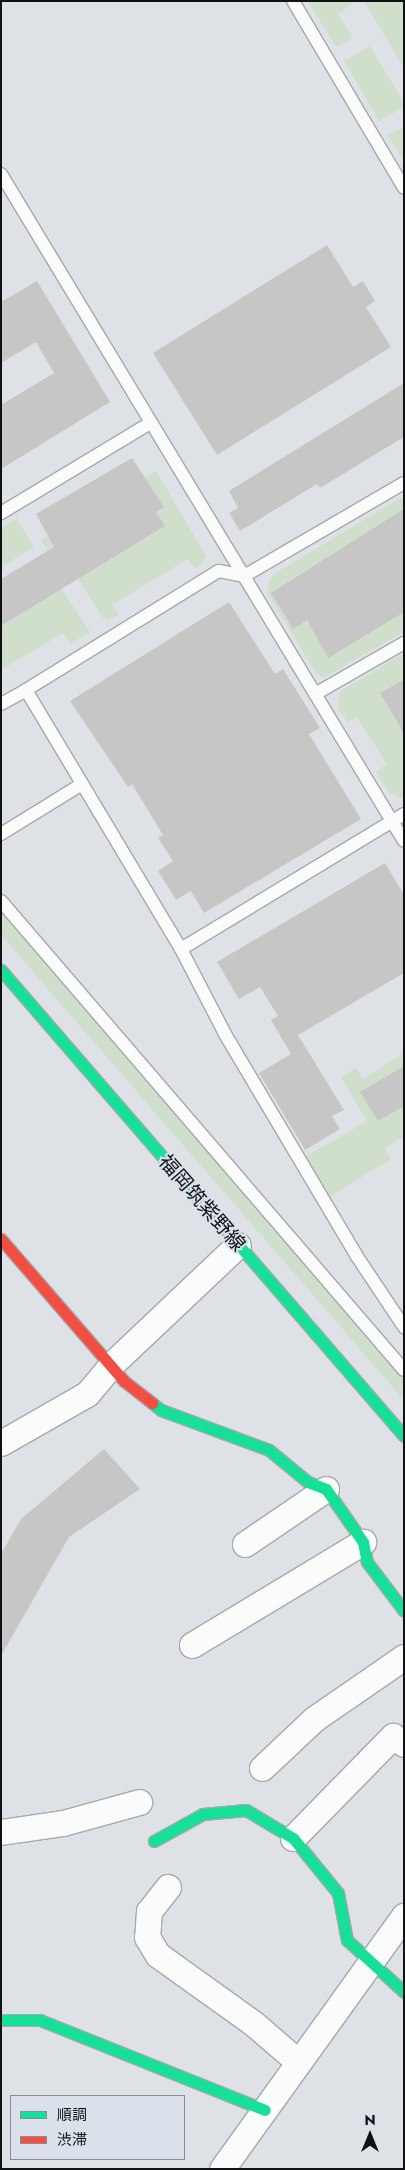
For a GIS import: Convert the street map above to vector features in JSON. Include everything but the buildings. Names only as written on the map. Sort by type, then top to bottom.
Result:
[{"type":"street","name":"福岡筑紫野線","points":[[3,975],[404,1436]]},
{"type":"street","points":[[1,1239],[112,1364],[124,1381],[161,1410],[269,1450],[308,1482],[326,1489],[363,1542],[367,1562],[404,1611]]},
{"type":"street","points":[[1,1443],[87,1394],[112,1364],[238,1245]]},
{"type":"street","points":[[245,1544],[326,1489]]},
{"type":"street","points":[[192,1645],[363,1542]]},
{"type":"street","points":[[262,1768],[314,1719],[404,1657]]},
{"type":"street","points":[[293,1838],[393,1736],[404,1744]]},
{"type":"street","points":[[1,1832],[62,1823],[139,1802]]},
{"type":"street","points":[[154,1841],[203,1814],[246,1810],[293,1838],[338,1893],[346,1940],[372,1960],[404,1992]]},
{"type":"street","points":[[168,1887],[149,1911],[147,1938],[158,1955],[253,2023],[297,2061]]},
{"type":"street","points":[[222,2169],[265,2110],[297,2061],[404,1916]]},
{"type":"street","points":[[1,2020],[40,2020],[265,2110]]},
{"type":"lane","points":[[293,1],[404,188]]},
{"type":"lane","points":[[1,174],[404,841]]},
{"type":"lane","points":[[1,513],[150,423]]},
{"type":"lane","points":[[1,704],[219,571],[244,576],[404,483]]},
{"type":"lane","points":[[315,694],[404,642]]},
{"type":"lane","points":[[26,690],[181,949],[235,1051],[356,1255],[404,1327]]},
{"type":"lane","points":[[1,834],[82,784]]},
{"type":"lane","points":[[181,949],[404,814]]},
{"type":"lane","points":[[1,901],[404,1370]]},
{"type":"green space","points":[[308,1],[356,1],[338,14],[353,38],[336,47]]},
{"type":"green space","points":[[364,1],[404,1],[404,68]]},
{"type":"green space","points":[[370,46],[404,103],[404,107],[379,121],[344,61]]},
{"type":"green space","points":[[404,127],[404,161],[388,135]]},
{"type":"green space","points":[[156,471],[206,556],[196,569],[188,559],[112,605],[119,614],[109,620],[102,617],[78,579],[165,526],[156,512],[164,507],[152,488],[48,550],[41,540]]},
{"type":"green space","points":[[404,496],[404,632],[323,678],[317,674],[267,593],[269,581],[274,574]]},
{"type":"green space","points":[[17,519],[34,547],[1,567],[1,528]]},
{"type":"green space","points":[[62,589],[90,632],[71,643],[63,633],[1,670],[1,626]]},
{"type":"green space","points":[[404,653],[404,798],[401,798],[390,794],[376,772],[387,764],[356,717],[348,722],[338,709],[338,699],[341,691]]},
{"type":"green space","points":[[1,910],[404,1381],[404,1400],[1,935]]},
{"type":"green space","points":[[404,1053],[404,1136],[384,1148],[391,1159],[329,1197],[305,1157],[367,1121],[341,1077],[356,1068],[363,1079]]},
{"type":"traffic: fast","points":[[1,970],[404,1436]]},
{"type":"traffic: fast","points":[[152,1403],[161,1410],[269,1450],[308,1482],[326,1489],[363,1542],[367,1562],[404,1611]]},
{"type":"traffic: fast","points":[[154,1841],[203,1814],[246,1810],[293,1838],[338,1893],[347,1940],[404,1992]]},
{"type":"traffic: fast","points":[[1,2020],[40,2020],[265,2110]]},
{"type":"traffic: jam","points":[[1,1239],[124,1381],[152,1403]]}]
